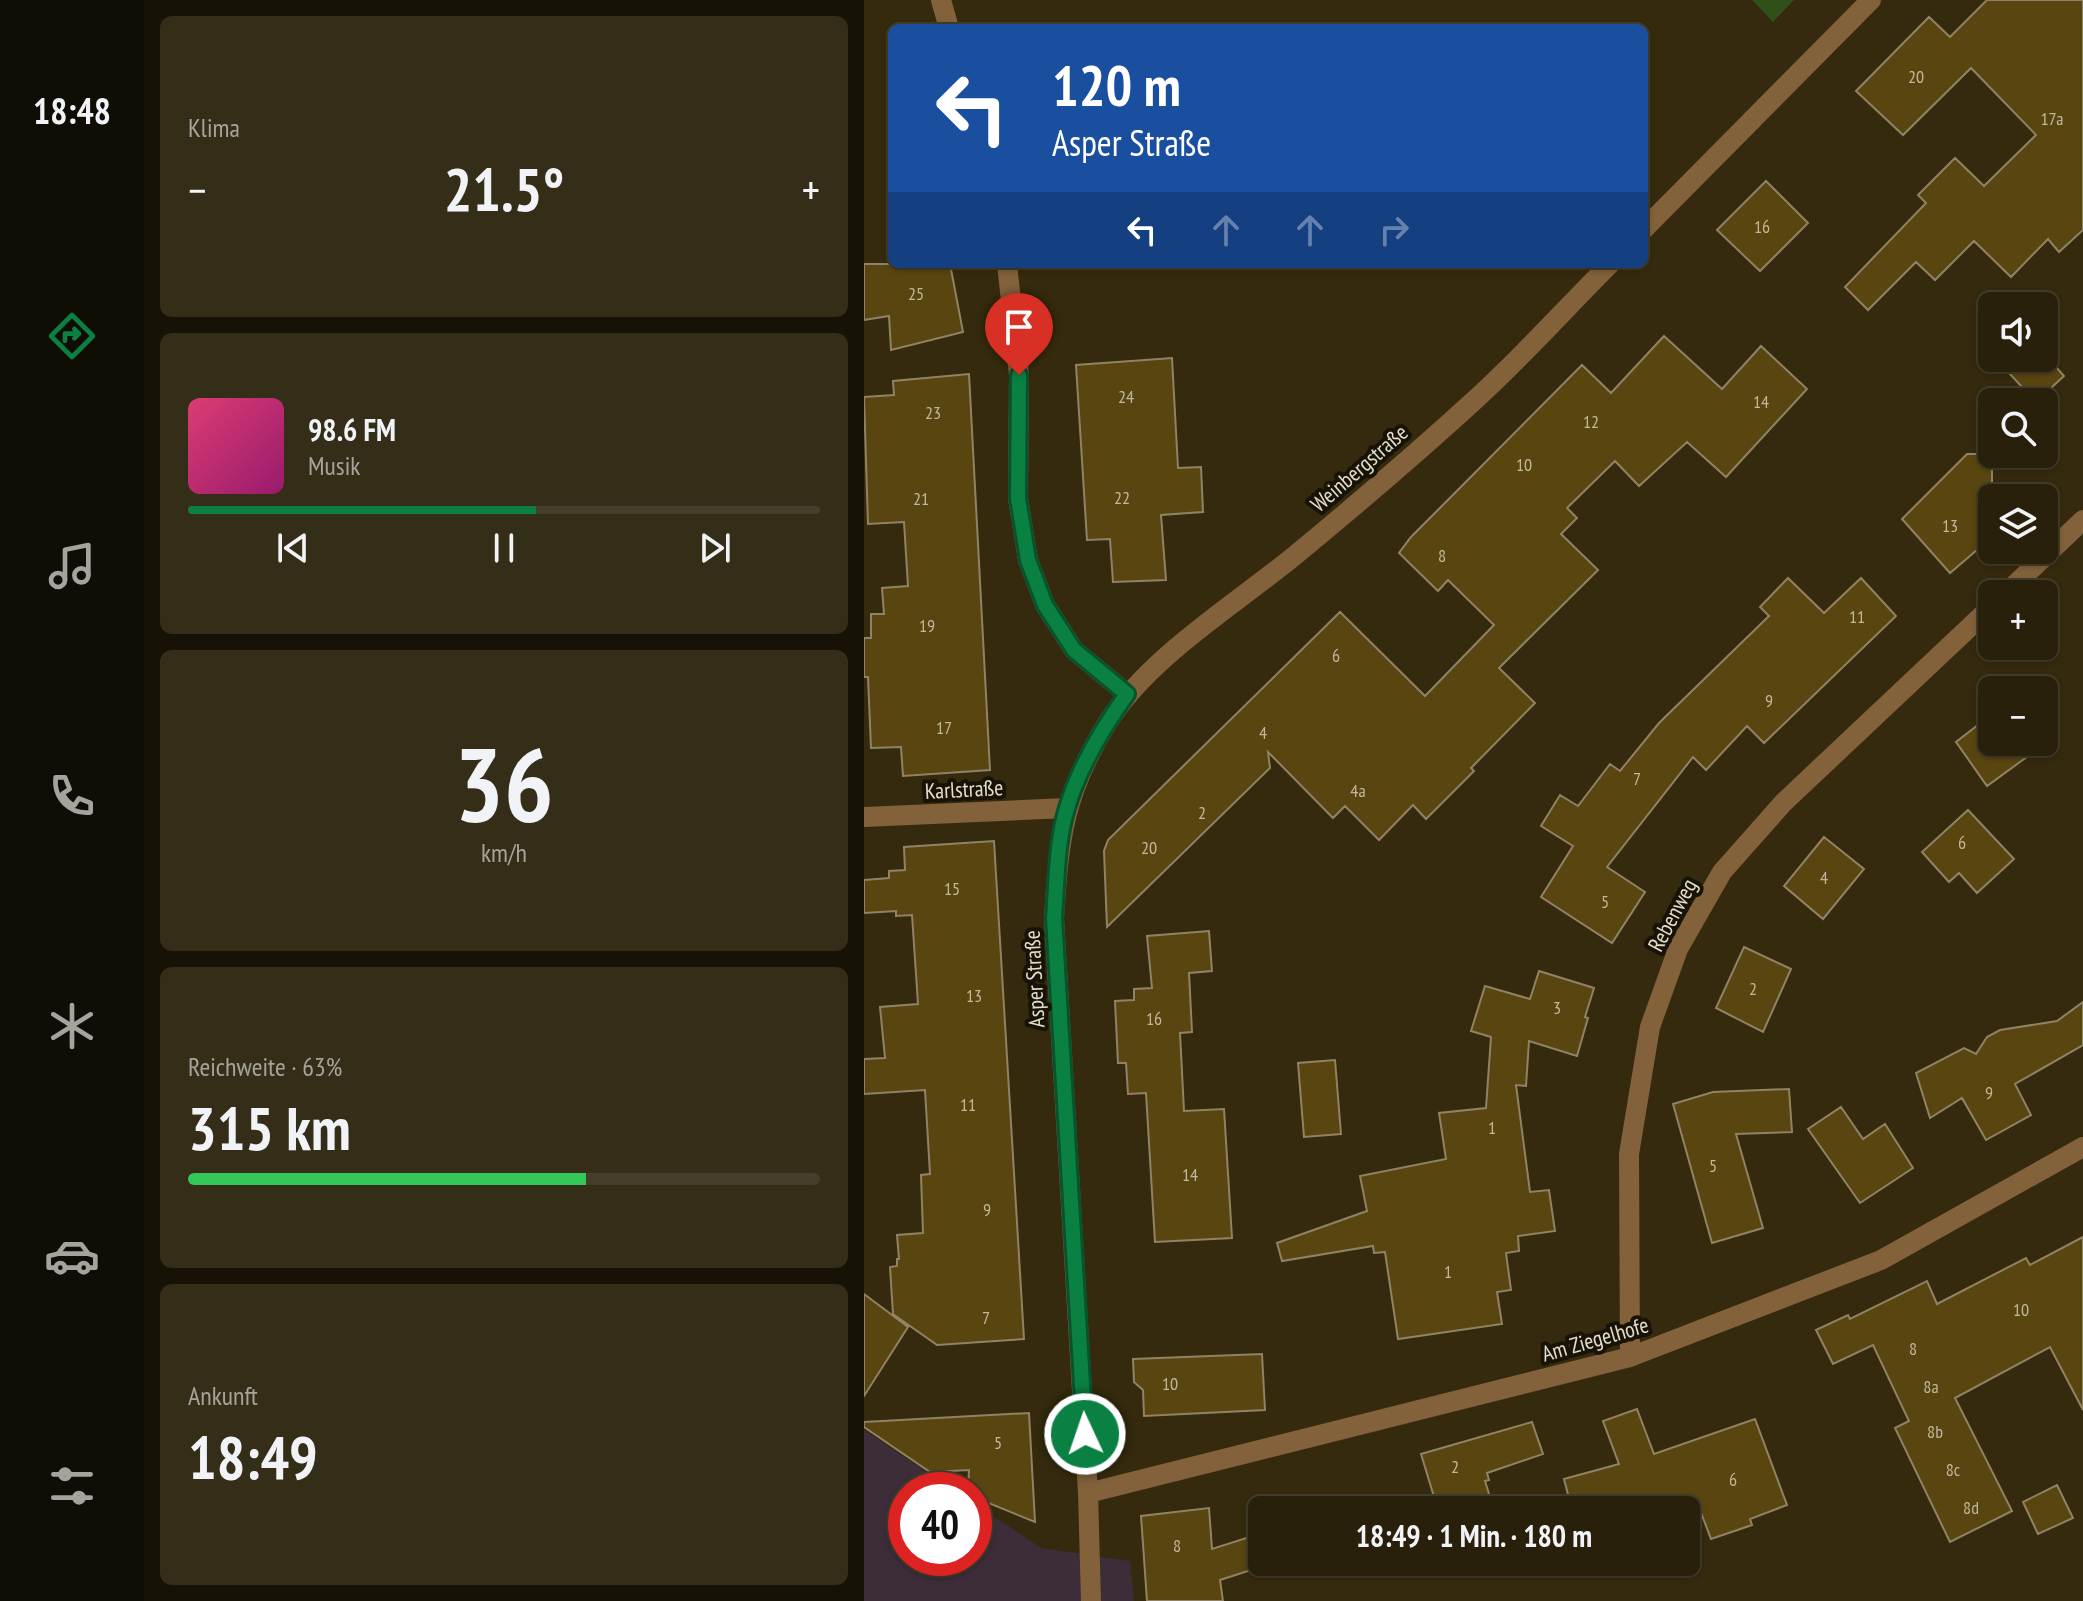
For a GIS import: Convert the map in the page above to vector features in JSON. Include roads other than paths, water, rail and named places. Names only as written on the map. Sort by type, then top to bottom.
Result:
[{"type":"street","points":[[941,0],[948,24]]},
{"type":"street","points":[[1648,225],[1871,0]]},
{"type":"street","points":[[1007,268],[1019,375],[1018,498],[1028,560],[1045,605],[1074,650],[1127,694]]},
{"type":"street","name":"Weinbergstraße","points":[[1127,694],[1183,643],[1294,556],[1478,397],[1606,268]]},
{"type":"street","points":[[2020,580],[2083,520]]},
{"type":"street","name":"Rebenweg","points":[[1630,1357],[1629,1154],[1650,1027],[1678,949],[1722,872],[1783,803],[1978,619]]},
{"type":"street","name":"Asper Straße","points":[[1091,1601],[1088,1493],[1054,918],[1058,849],[1067,808],[1085,762],[1127,694]]},
{"type":"street","name":"Karlstraße","points":[[864,817],[1067,808]]},
{"type":"street","name":"Am Ziegelhofe","points":[[1088,1493],[1630,1357],[1881,1260],[2083,1147]]}]
